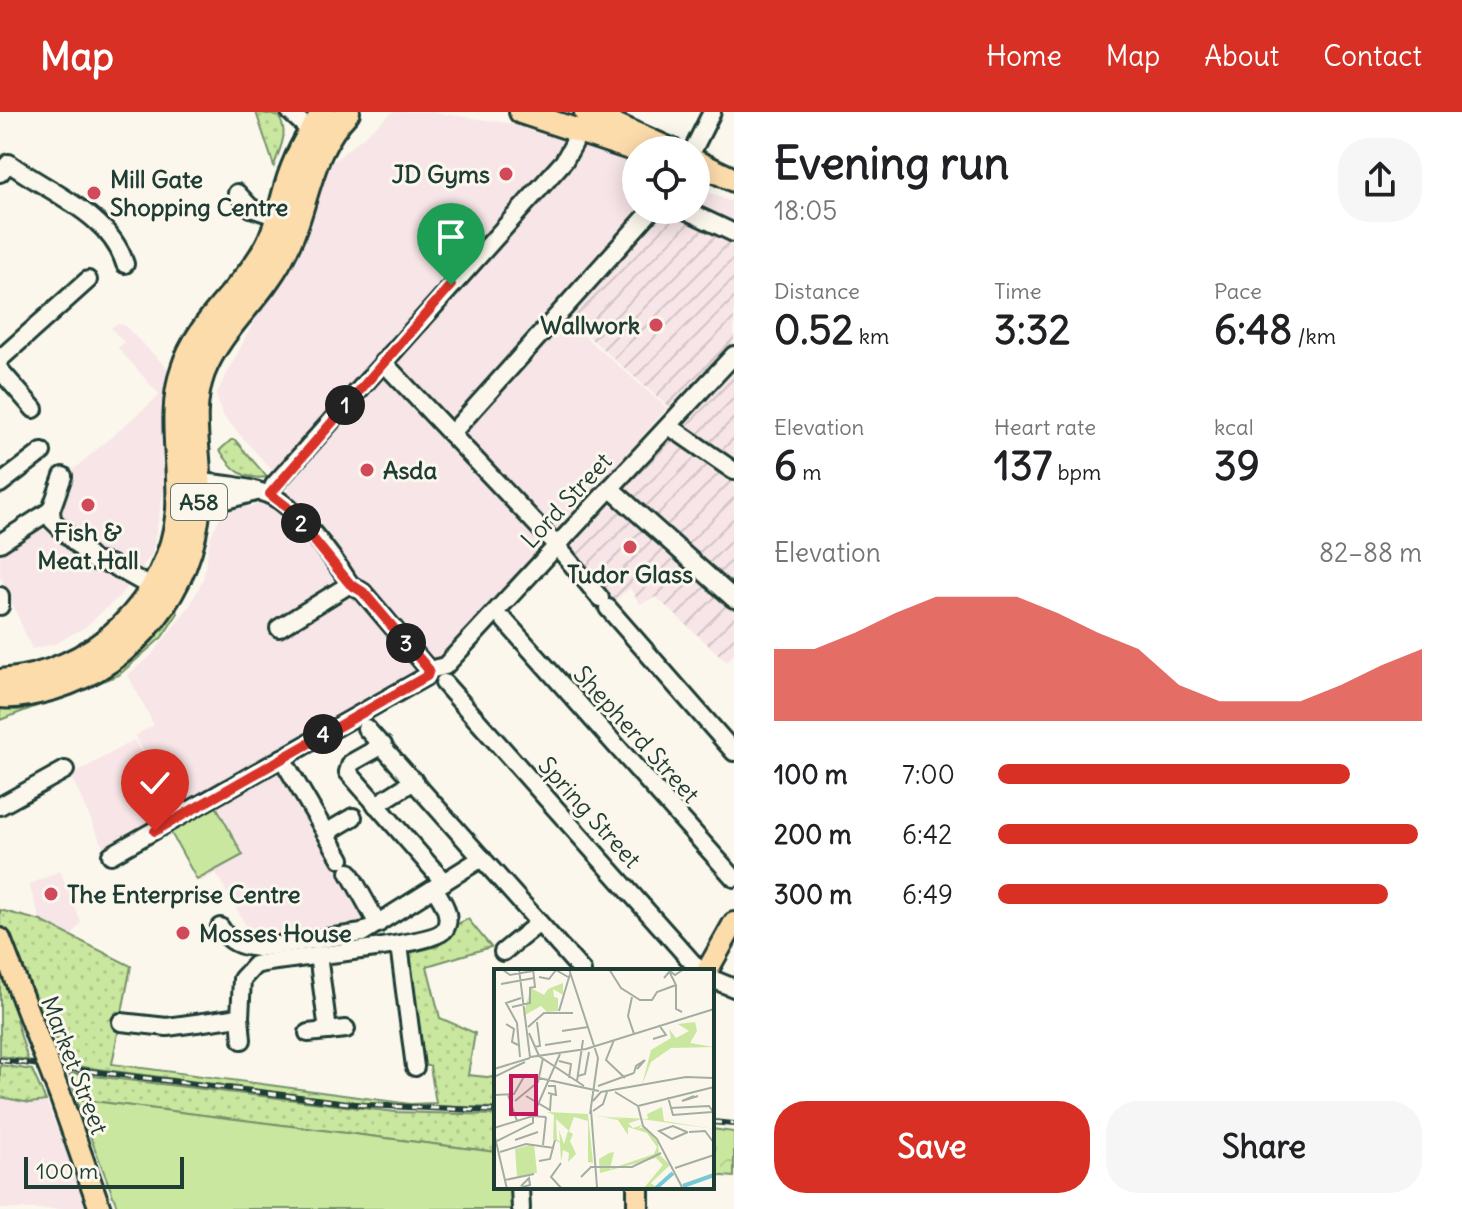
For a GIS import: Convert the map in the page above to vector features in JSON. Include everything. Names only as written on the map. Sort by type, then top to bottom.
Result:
[{"type":"highway","name":"A58","points":[[168,561],[178,508],[175,422],[182,371],[194,340],[288,220],[310,173],[324,112]]},
{"type":"highway","name":"A58","points":[[1,693],[48,690],[76,680],[117,658],[135,641],[175,588],[191,544],[199,507],[195,417],[203,374],[232,323],[282,259],[288,220],[284,192],[316,137],[348,112]]},
{"type":"highway","points":[[521,112],[580,118],[631,136]]},
{"type":"highway","points":[[580,118],[622,142]]},
{"type":"highway","points":[[710,169],[734,180]]},
{"type":"highway","points":[[710,184],[734,195]]},
{"type":"highway","name":"A58","points":[[1,693],[96,648],[136,612],[177,544],[190,488],[200,482]]},
{"type":"main road","points":[[708,969],[734,923]]},
{"type":"main road","name":"Market Street","points":[[0,939],[100,1209]]},
{"type":"street","points":[[290,112],[316,137]]},
{"type":"street","points":[[700,136],[712,112]]},
{"type":"street","points":[[199,507],[264,493],[564,161],[574,143],[580,118]]},
{"type":"street","points":[[4,168],[94,218],[120,248],[125,264]]},
{"type":"street","points":[[284,192],[262,202],[240,196],[251,208],[288,220]]},
{"type":"street","points":[[710,222],[734,233]]},
{"type":"street","points":[[451,434],[639,224]]},
{"type":"street","points":[[0,359],[84,283]]},
{"type":"street","points":[[383,362],[556,545],[734,752]]},
{"type":"street","name":"Lord Street","points":[[111,855],[427,676],[429,670],[445,666],[556,545],[731,364]]},
{"type":"street","points":[[0,370],[34,409]]},
{"type":"street","points":[[669,426],[734,471]]},
{"type":"street","points":[[0,484],[42,452]]},
{"type":"street","points":[[63,476],[51,510],[52,520],[94,561],[110,564],[144,583]]},
{"type":"street","points":[[200,482],[239,485],[264,493],[287,507],[350,584],[363,592],[429,670]]},
{"type":"street","points":[[610,488],[734,599]]},
{"type":"street","points":[[0,543],[51,510]]},
{"type":"street","points":[[279,628],[350,584]]},
{"type":"street","points":[[0,596],[0,606]]},
{"type":"street","name":"Shepherd Street","points":[[505,621],[734,878]]},
{"type":"street","name":"Spring Street","points":[[444,683],[698,969]]},
{"type":"street","points":[[366,728],[580,969]]},
{"type":"street","points":[[242,1040],[238,995],[244,974],[255,965],[399,945],[429,938],[445,928],[446,909],[439,885],[348,772],[348,767],[383,745]]},
{"type":"street","points":[[282,758],[378,924]]},
{"type":"street","points":[[0,806],[65,770]]},
{"type":"street","points":[[376,805],[414,781]]},
{"type":"street","points":[[326,833],[353,817]]},
{"type":"street","points":[[220,927],[228,940],[241,946],[258,948],[362,933],[482,858]]},
{"type":"street","points":[[503,952],[539,923]]},
{"type":"street","points":[[399,945],[415,1067]]},
{"type":"street","points":[[318,955],[328,1031]]},
{"type":"street","points":[[714,980],[734,988]]},
{"type":"street","points":[[121,1022],[150,1018],[202,1024],[240,1017]]},
{"type":"street","points":[[308,1033],[346,1029]]},
{"type":"street","points":[[520,1189],[521,1209]]},
{"type":"shaded area","points":[[393,112],[430,112],[528,126],[622,156],[622,224],[627,224],[553,309],[667,408],[446,659],[176,808],[135,736],[154,725],[128,675],[151,656],[191,604],[203,579],[211,535],[225,508],[251,507],[290,490],[224,417],[216,395],[265,300],[299,251],[326,168]]},
{"type":"shaded area","points":[[710,193],[734,203],[734,226],[710,215]]},
{"type":"shaded area","points":[[648,224],[706,224],[734,237],[734,654],[727,662],[656,597],[640,604],[630,588],[614,600],[609,599],[564,544],[680,417],[564,315]]},
{"type":"shaded area","points":[[117,324],[124,325],[170,371],[164,489],[152,554],[119,597],[85,627],[55,644],[32,649],[0,575],[0,534],[34,513],[65,477],[160,395],[118,348],[124,342],[111,328]]},
{"type":"shaded area","points":[[134,740],[176,811],[105,851],[71,776]]},
{"type":"shaded area","points":[[280,771],[367,921],[365,930],[256,943],[216,873],[200,882],[172,834]]},
{"type":"shaded area","name":"The Enterprise Centre","points":[[60,871],[81,922],[72,936],[41,921],[29,885]]},
{"type":"shaded area","points":[[67,1065],[361,1103],[494,1108],[494,1115],[76,1099]]},
{"type":"shaded area","points":[[0,1097],[30,1103],[46,1101],[90,1209],[0,1209]]},
{"type":"green space","points":[[256,112],[278,116],[282,122],[283,140],[274,166]]},
{"type":"green space","points":[[235,440],[267,477],[245,475],[229,463],[220,450]]},
{"type":"green space","points":[[173,605],[178,613],[162,637],[119,675],[43,704],[100,669]]},
{"type":"green space","points":[[0,706],[15,710],[36,706],[0,720]]},
{"type":"green space","points":[[216,806],[243,855],[197,880],[170,831]]},
{"type":"green space","points":[[0,910],[41,921],[131,966],[112,1064],[410,1104],[436,1103],[430,1066],[420,1066],[406,954],[438,946],[455,925],[468,919],[491,947],[427,966],[440,1018],[475,1033],[468,1075],[494,1078],[494,1108],[361,1103],[67,1065],[62,1048],[46,1023],[16,1020],[28,1060],[0,1056]]},
{"type":"green space","points":[[0,1065],[32,1070],[46,1101],[30,1103],[0,1097]]},
{"type":"green space","points":[[69,1073],[395,1112],[494,1115],[494,1152],[76,1099]]},
{"type":"green space","points":[[76,1099],[494,1152],[494,1189],[514,1189],[515,1209],[118,1209]]},
{"type":"green space","points":[[714,1129],[734,1132],[734,1177],[714,1175]]},
{"type":"railway","points":[[0,1060],[364,1105],[494,1111]]},
{"type":"railway","points":[[714,1122],[734,1124]]},
{"type":"place","name":"JD Gyms","points":[[506,174]]},
{"type":"place","name":"Mill Gate Shopping Centre","points":[[94,193]]},
{"type":"place","name":"Wallwork","points":[[656,325]]},
{"type":"place","name":"Asda","points":[[367,470]]},
{"type":"place","name":"Fish & Meat Hall","points":[[88,505]]},
{"type":"place","name":"Tudor Glass","points":[[630,547]]},
{"type":"place","name":"The Enterprise Centre","points":[[51,894]]},
{"type":"place","name":"Mosses House","points":[[183,933]]},
{"type":"route","points":[[155,831],[427,676],[429,670],[363,592],[350,584],[287,507],[270,494],[274,485],[451,285]]}]
